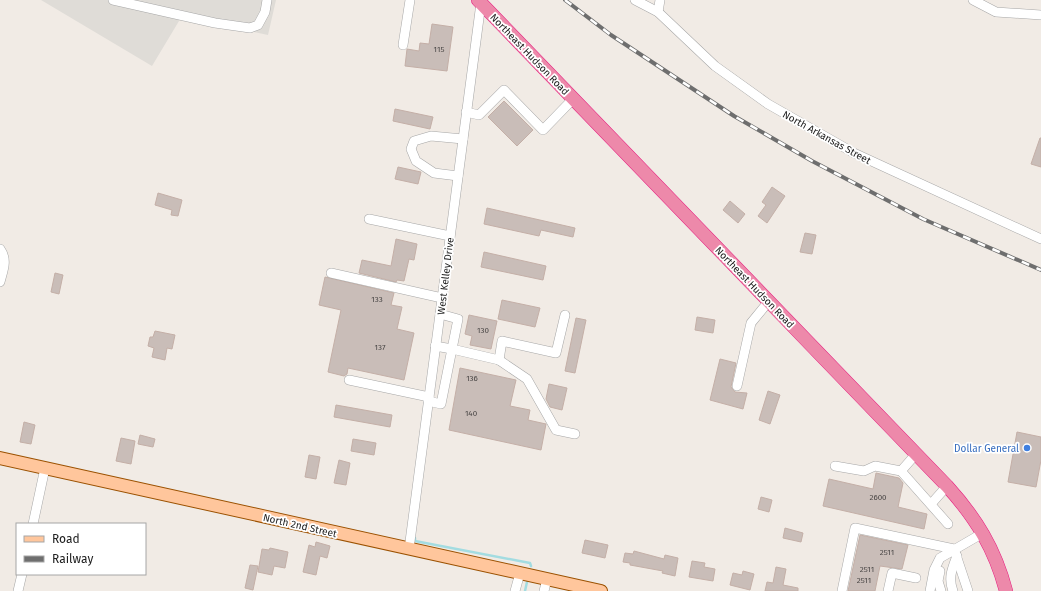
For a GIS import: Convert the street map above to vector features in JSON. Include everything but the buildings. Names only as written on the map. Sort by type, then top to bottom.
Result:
[{"type":"highway","name":"Northeast Hudson Road","points":[[479,1],[947,486],[969,511],[983,532],[1000,570],[1006,591]]},
{"type":"main road","name":"North 2nd Street","points":[[0,458],[520,573],[546,585],[596,590]]},
{"type":"street","points":[[114,0],[215,23],[250,28],[258,25],[265,12],[268,0]]},
{"type":"street","points":[[403,45],[410,0]]},
{"type":"street","name":"North Arkansas Street","points":[[636,0],[658,12],[715,66],[768,104],[854,153],[1041,239]]},
{"type":"street","points":[[658,12],[660,0]]},
{"type":"street","points":[[973,0],[996,12],[1041,15]]},
{"type":"street","name":"West Kelley Drive","points":[[408,549],[463,139],[479,1]]},
{"type":"street","points":[[466,112],[479,115],[504,90],[543,130],[573,98]]},
{"type":"street","points":[[458,176],[434,173],[416,161],[411,149],[414,141],[431,136],[463,139]]},
{"type":"street","points":[[369,219],[450,236]]},
{"type":"street","points":[[0,249],[5,255],[5,262],[0,282]]},
{"type":"street","points":[[331,273],[442,298]]},
{"type":"street","points":[[737,386],[751,323],[769,301]]},
{"type":"street","points":[[349,380],[428,399],[441,404],[458,319],[440,314]]},
{"type":"street","points":[[499,360],[502,341],[556,353],[565,315]]},
{"type":"street","points":[[435,346],[499,360],[527,379],[556,430],[575,434]]},
{"type":"street","points":[[901,471],[916,454]]},
{"type":"street","points":[[835,466],[864,471],[875,466],[901,471],[948,524]]},
{"type":"street","points":[[33,523],[45,468]]},
{"type":"street","points":[[931,504],[947,486]]},
{"type":"street","points":[[842,591],[855,528],[955,553]]},
{"type":"street","points":[[930,591],[934,570],[940,558],[945,555],[955,553],[983,532]]},
{"type":"street","points":[[953,591],[950,582],[950,575],[955,553]]},
{"type":"street","points":[[955,553],[968,591]]},
{"type":"street","points":[[940,591],[938,581],[945,555]]},
{"type":"street","points":[[888,591],[892,572],[916,578]]},
{"type":"street","points":[[515,591],[520,573]]},
{"type":"street","points":[[18,591],[22,575]]},
{"type":"shaded area","points":[[41,0],[276,0],[268,35],[182,16],[152,66]]},
{"type":"waterway","points":[[415,538],[415,541],[530,563],[531,566]]},
{"type":"waterway","points":[[525,591],[527,582]]},
{"type":"railway","points":[[565,0],[611,35],[734,116],[812,161],[923,219],[1041,270]]},
{"type":"place","name":"Dollar General","points":[[1027,448]]}]
